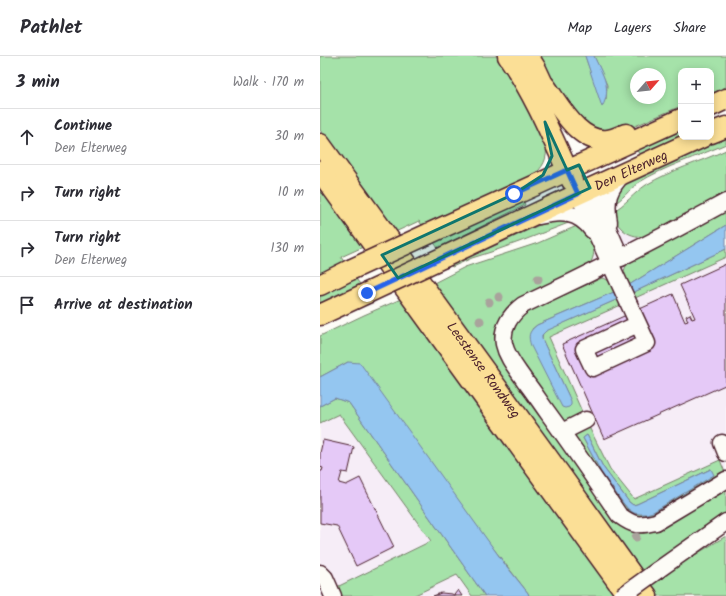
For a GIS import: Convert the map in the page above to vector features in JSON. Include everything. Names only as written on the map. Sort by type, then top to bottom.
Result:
[{"type":"main road","points":[[508,56],[528,88],[545,122],[573,168],[584,191]]},
{"type":"main road","points":[[528,56],[545,86],[571,123],[581,132],[590,137],[600,140],[614,139],[678,110]]},
{"type":"main road","points":[[545,86],[573,168]]},
{"type":"main road","points":[[714,95],[726,89]]},
{"type":"main road","points":[[714,105],[726,99]]},
{"type":"main road","name":"Den Elterweg","points":[[320,285],[514,194],[678,120]]},
{"type":"main road","points":[[514,194],[543,175],[550,164],[552,148],[545,122]]},
{"type":"main road","points":[[714,132],[726,127]]},
{"type":"main road","name":"Den Elterweg","points":[[320,315],[696,140]]},
{"type":"main road","name":"Leestense Rondweg","points":[[320,144],[647,596]]},
{"type":"main road","name":"Leestense Rondweg","points":[[320,171],[628,596]]},
{"type":"street","points":[[608,244],[608,201],[610,192],[613,185],[624,173]]},
{"type":"street","points":[[584,191],[616,261],[618,281],[636,319],[647,343],[633,361],[610,372],[593,368],[584,349],[636,319]]},
{"type":"street","points":[[726,202],[616,261],[523,305],[510,317],[504,334],[506,351],[510,359],[619,515],[628,522],[644,525],[656,522],[726,480]]},
{"type":"street","points":[[524,219],[550,214],[564,213],[573,215],[578,217],[608,244]]},
{"type":"street","points":[[562,432],[586,420]]},
{"type":"street","points":[[622,596],[726,522]]},
{"type":"street","points":[[320,572],[325,578],[333,596]]},
{"type":"highlighted area","points":[[545,122],[567,170],[579,165],[590,188],[398,278],[382,255],[514,194],[543,175],[552,156]]},
{"type":"shaded area","points":[[726,178],[726,495],[629,549],[441,294]]},
{"type":"shaded area","points":[[344,384],[499,596],[320,596],[320,397]]},
{"type":"green space","points":[[320,56],[500,56],[546,144],[544,163],[532,177],[424,228],[419,221],[393,233],[320,130]]},
{"type":"green space","points":[[537,56],[585,56],[590,70],[606,100],[607,85],[594,56],[726,56],[726,87],[714,93],[714,68],[678,68],[678,107],[626,130],[586,130],[567,110]]},
{"type":"green space","points":[[678,132],[678,139],[641,158],[637,150]]},
{"type":"green space","points":[[726,139],[726,144],[648,177],[638,183],[612,205],[622,183],[694,149]]},
{"type":"green space","points":[[726,150],[726,195],[648,236],[635,236],[625,232],[617,223],[612,212],[646,185],[665,175]]},
{"type":"green space","points":[[320,188],[363,247],[341,257],[346,265],[320,278]]},
{"type":"green space","points":[[522,198],[525,205],[438,248],[432,240]]},
{"type":"green space","points":[[726,210],[726,225],[629,285],[624,270],[630,261]]},
{"type":"green space","points":[[558,219],[571,222],[472,258],[452,267],[450,265],[537,226]]},
{"type":"green space","points":[[579,225],[590,238],[594,248],[593,258],[590,264],[499,327],[626,527],[726,488],[726,516],[638,576],[428,286],[465,267],[538,243]]},
{"type":"green space","points":[[726,249],[726,257],[635,298],[632,293]]},
{"type":"green space","points":[[354,276],[362,287],[320,307],[320,292]]},
{"type":"green space","points":[[602,278],[609,281],[614,292],[537,325],[532,329],[568,395],[542,339],[543,332],[618,299],[621,305],[549,337],[583,414],[565,422],[562,421],[513,351],[512,334],[517,321],[528,311]]},
{"type":"green space","points":[[401,299],[619,590],[610,596],[529,596],[348,362],[320,377],[320,336]]},
{"type":"green space","points":[[335,398],[349,403],[485,596],[472,596],[457,575],[413,596],[341,596],[337,587],[431,541],[339,414],[320,423],[320,406]]},
{"type":"green space","points":[[589,427],[610,469],[634,499],[720,460],[724,472],[663,513],[640,519],[624,511],[573,436],[574,434]],"holes":[[[587,435],[603,467],[629,502],[633,505],[711,469],[628,509],[615,493],[598,466],[583,438]]]},
{"type":"green space","points":[[726,536],[726,596],[652,596],[646,587],[670,570]]},
{"type":"water","points":[[585,56],[594,56],[605,81],[607,94],[602,107]]},
{"type":"water","points":[[726,225],[726,249],[632,293],[629,285]]},
{"type":"water","points":[[614,292],[618,299],[546,331],[542,335],[542,339],[571,401],[571,405],[569,407],[562,407],[531,346],[529,339],[530,332],[537,325]]},
{"type":"water","points":[[348,362],[360,363],[529,596],[485,596],[349,403],[335,398],[320,406],[320,377]]},
{"type":"water","points":[[587,435],[603,467],[629,502],[633,505],[711,469],[714,475],[653,512],[646,514],[634,513],[623,503],[601,472],[583,438]]},
{"type":"building","points":[[726,264],[726,387],[725,385],[604,439],[562,344],[673,294],[685,322],[688,321],[686,316],[690,314],[692,319],[695,318],[680,285]]},
{"type":"building","points":[[323,440],[354,447],[348,473],[342,472],[339,483],[346,485],[360,478],[394,547],[356,566],[337,526],[320,523],[320,471],[322,471],[323,468],[320,467],[320,453]]},
{"type":"building","points":[[458,590],[462,596],[433,596],[441,593],[454,595]]},
{"type":"route","points":[[367,293],[578,194],[567,170],[514,194]]}]
